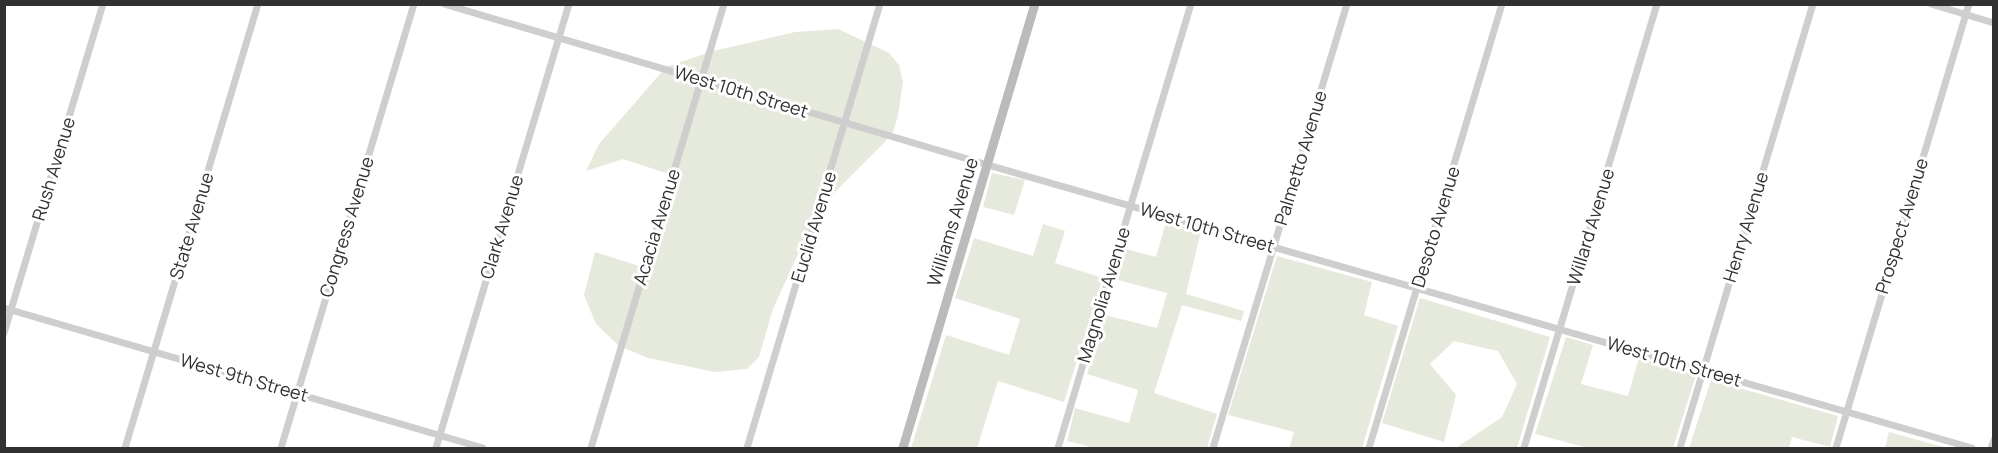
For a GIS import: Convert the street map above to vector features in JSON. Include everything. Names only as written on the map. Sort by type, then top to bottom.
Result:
[{"type":"street","name":"Rush Avenue","points":[[4,333],[8,309],[103,4]]},
{"type":"street","name":"State Avenue","points":[[125,448],[258,4]]},
{"type":"street","name":"Congress Avenue","points":[[281,448],[414,4]]},
{"type":"street","name":"West 10th Street","points":[[444,4],[988,165],[1972,448]]},
{"type":"street","name":"Clark Avenue","points":[[436,448],[569,4]]},
{"type":"street","name":"Acacia Avenue","points":[[591,448],[724,4]]},
{"type":"street","name":"Euclid Avenue","points":[[747,448],[880,4]]},
{"type":"street","name":"Williams Avenue","points":[[903,448],[1035,4]]},
{"type":"street","name":"Magnolia Avenue","points":[[1058,448],[1191,4]]},
{"type":"street","name":"Palmetto Avenue","points":[[1213,448],[1347,4]]},
{"type":"street","name":"Desoto Avenue","points":[[1369,448],[1502,4]]},
{"type":"street","name":"Willard Avenue","points":[[1524,448],[1657,4]]},
{"type":"street","name":"Henry Avenue","points":[[1680,448],[1813,4]]},
{"type":"street","points":[[1931,4],[1994,22]]},
{"type":"street","name":"Prospect Avenue","points":[[1836,448],[1969,4]]},
{"type":"street","name":"West 9th Street","points":[[8,309],[483,448]]},
{"type":"street","points":[[1991,448],[1994,440]]},
{"type":"shaded area","points":[[838,29],[889,53],[899,65],[903,82],[898,115],[894,130],[884,143],[823,204],[814,219],[773,309],[759,357],[747,369],[715,372],[648,358],[619,346],[596,324],[584,295],[595,252],[652,270],[681,178],[623,159],[586,171],[599,144],[666,67],[713,51],[795,32]]},
{"type":"shaded area","points":[[992,173],[1025,180],[1014,215],[983,207]]},
{"type":"shaded area","points":[[1166,222],[1201,231],[1186,294],[1244,311],[1241,321],[1182,305],[1154,393],[1217,414],[1207,448],[1094,448],[1067,441],[1075,408],[1129,423],[1138,390],[1087,374],[1105,315],[1157,328],[1167,293],[1118,280],[1126,249],[1156,257]]},
{"type":"shaded area","points":[[1043,224],[1065,231],[1055,263],[1103,278],[1064,402],[998,381],[977,448],[911,448],[946,335],[1009,355],[1020,319],[955,298],[974,238],[1033,256]]},
{"type":"shaded area","points":[[1277,256],[1372,282],[1364,315],[1398,326],[1362,448],[1289,448],[1294,432],[1228,415]]},
{"type":"shaded area","points":[[1420,298],[1550,337],[1517,448],[1456,448],[1502,417],[1517,384],[1498,351],[1454,341],[1430,364],[1456,395],[1444,442],[1382,423]]},
{"type":"shaded area","points":[[1566,337],[1593,345],[1581,384],[1628,396],[1639,358],[1696,375],[1673,448],[1588,448],[1535,434]]},
{"type":"shaded area","points":[[1711,380],[1838,416],[1830,447],[1792,437],[1789,448],[1689,448]]},
{"type":"shaded area","points":[[1889,432],[1947,448],[1885,448]]}]
